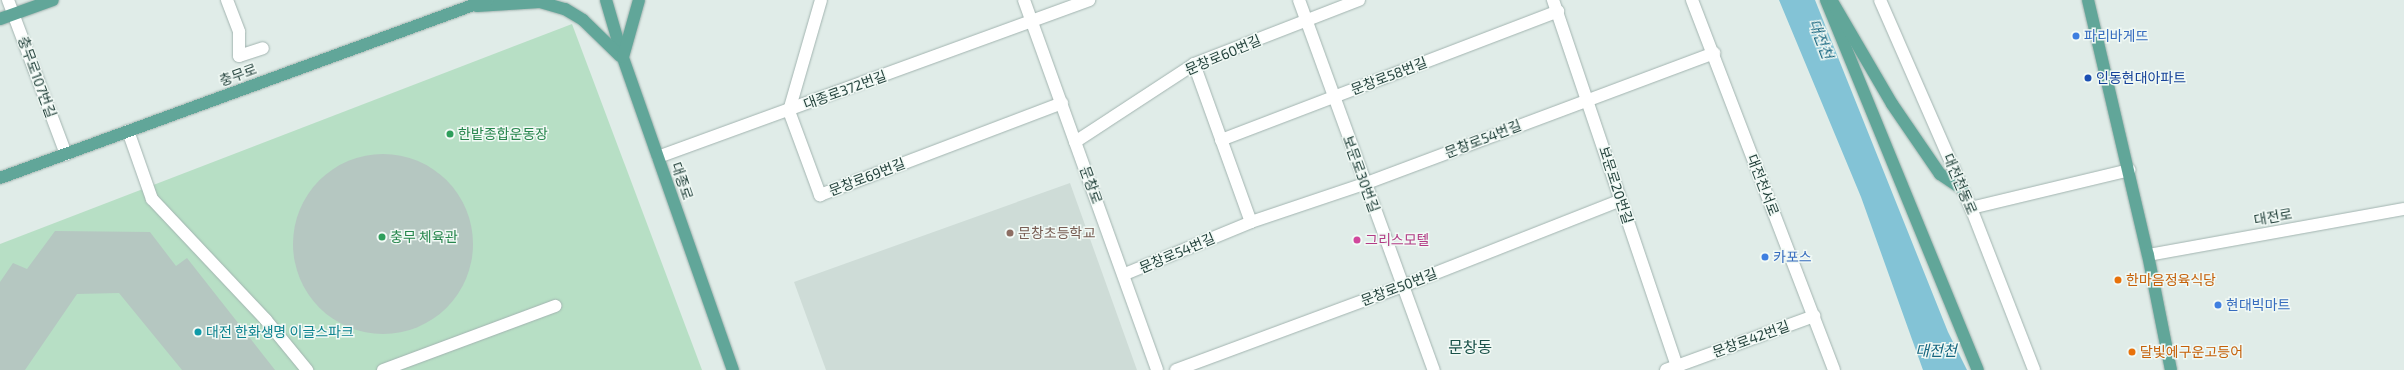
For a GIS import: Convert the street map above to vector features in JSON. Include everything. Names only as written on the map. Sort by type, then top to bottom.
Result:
[{"type":"main road","points":[[0,19],[52,0]]},
{"type":"main road","name":"충무로","points":[[0,178],[473,3],[487,0]]},
{"type":"main road","name":"대종로","points":[[606,0],[622,58],[733,370]]},
{"type":"main road","points":[[473,3],[540,2],[565,9],[583,20],[622,58],[639,0]]},
{"type":"main road","points":[[1826,0],[1978,370]]},
{"type":"main road","points":[[1831,0],[1892,104],[1940,174],[1962,189]]},
{"type":"main road","points":[[2088,0],[2129,170],[2171,370]]},
{"type":"street","name":"충무로107번길","points":[[8,0],[66,154]]},
{"type":"street","points":[[227,0],[239,32],[239,56],[263,48]]},
{"type":"street","points":[[789,111],[821,0]]},
{"type":"street","name":"문창로","points":[[1024,0],[1075,142],[1125,274],[1157,370]]},
{"type":"street","name":"대종로372번길","points":[[658,157],[789,111],[1089,0]]},
{"type":"street","name":"보문로30번길","points":[[1299,0],[1364,184],[1434,370]]},
{"type":"street","name":"문창로60번길","points":[[1075,142],[1194,64],[1360,0]]},
{"type":"street","name":"대전천서로","points":[[1692,0],[1714,53],[1834,370]]},
{"type":"street","name":"대전천동로","points":[[1880,0],[1971,208],[2034,370]]},
{"type":"street","name":"문창로58번길","points":[[1220,140],[1334,98],[1555,6]]},
{"type":"street","name":"보문로20번길","points":[[1555,6],[1589,99],[1674,369]]},
{"type":"street","name":"문창로54번길","points":[[1125,274],[1251,222],[1364,184],[1714,53]]},
{"type":"street","points":[[1194,64],[1220,140],[1251,222]]},
{"type":"street","name":"문창로69번길","points":[[789,111],[820,195],[1062,103]]},
{"type":"street","points":[[128,131],[152,199],[266,320],[307,370]]},
{"type":"street","points":[[1971,208],[2129,170]]},
{"type":"street","name":"문창로50번길","points":[[1176,370],[1403,286],[1621,200]]},
{"type":"street","name":"대전로","points":[[2148,255],[2404,209]]},
{"type":"street","points":[[383,370],[554,306]]},
{"type":"street","name":"문창로42번길","points":[[1674,369],[1814,316]]},
{"type":"shaded area","name":"문창초등학교","points":[[1070,183],[1137,370],[826,370],[794,282]]},
{"type":"green space","name":"한밭종합운동장","points":[[572,24],[702,370],[0,370],[0,244]]},
{"type":"water","name":"대전천","points":[[1779,0],[1815,0],[1948,332],[1967,370],[1923,370],[1861,197]]},
{"type":"building","name":"충무 체육관","points":[[374,154],[392,154],[426,164],[447,180],[463,201],[471,226],[473,244],[471,262],[463,287],[447,308],[426,324],[418,327],[392,334],[374,334],[340,324],[326,314],[313,301],[303,287],[297,270],[293,253],[293,235],[303,201],[313,187],[326,174],[340,164],[357,158]]},
{"type":"building","name":"대전 한화생명 이글스파크","points":[[55,231],[150,232],[176,266],[187,258],[275,370],[182,370],[119,293],[77,294],[25,370],[0,370],[0,282],[13,263],[27,269]]},
{"type":"place","name":"파리바게뜨","points":[[2076,36]]},
{"type":"place","name":"인동현대아파트","points":[[2088,78]]},
{"type":"place","name":"한밭종합운동장","points":[[450,134]]},
{"type":"place","name":"문창초등학교","points":[[1010,233]]},
{"type":"place","name":"충무 체육관","points":[[382,237]]},
{"type":"place","name":"그리스모텔","points":[[1357,240]]},
{"type":"place","name":"카포스","points":[[1765,257]]},
{"type":"place","name":"한마음정육식당","points":[[2118,280]]},
{"type":"place","name":"현대빅마트","points":[[2218,305]]},
{"type":"place","name":"대전 한화생명 이글스파크","points":[[198,332]]},
{"type":"place","name":"달빛에구운고등어","points":[[2132,352]]},
{"type":"district","name":"문창동","points":[[1470,347]]}]
